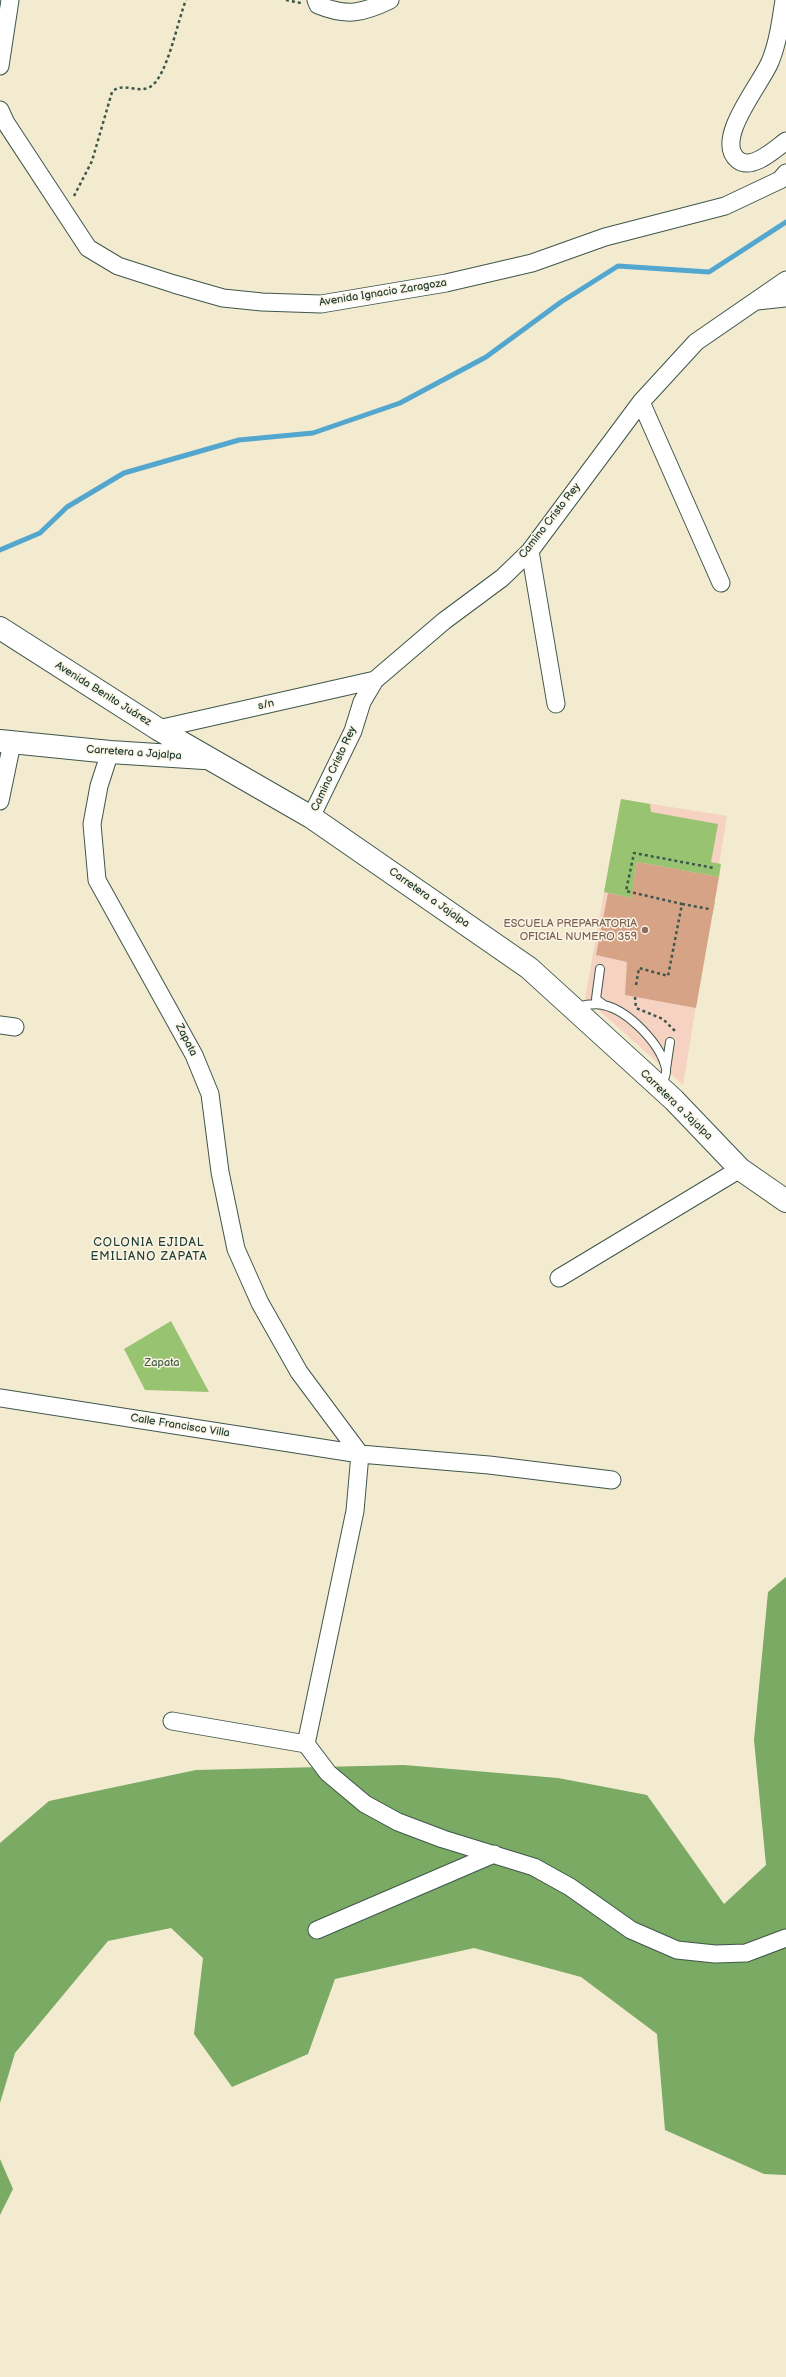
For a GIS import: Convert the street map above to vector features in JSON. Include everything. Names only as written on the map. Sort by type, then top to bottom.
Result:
[{"type":"street","points":[[0,66],[10,0]]},
{"type":"street","points":[[316,0],[318,6],[334,12],[348,13],[371,9],[390,0]]},
{"type":"street","points":[[784,0],[770,62],[737,118],[731,133],[730,144],[733,154],[739,161],[748,162],[760,159],[786,141]]},
{"type":"street","name":"Avenida Ignacio Zaragoza","points":[[0,110],[6,123],[64,214],[88,248],[118,266],[224,298],[262,302],[321,304],[446,283],[532,263],[605,237],[725,206],[780,180],[786,173]]},
{"type":"street","name":"Camino Cristo Rey","points":[[311,817],[353,730],[362,702],[375,680],[444,621],[502,578],[530,551],[641,402],[696,342],[786,280]]},
{"type":"street","points":[[755,302],[786,298]]},
{"type":"street","points":[[641,402],[721,583]]},
{"type":"street","points":[[530,551],[556,704]]},
{"type":"street","name":"Avenida Benito Juárez","points":[[0,628],[158,729],[209,758]]},
{"type":"street","name":"s/n","points":[[158,729],[375,680]]},
{"type":"street","points":[[0,801],[6,742]]},
{"type":"street","name":"Carretera a Jajalpa","points":[[6,742],[110,752],[209,758],[311,817],[529,968],[571,1008],[664,1079],[740,1169],[786,1201]]},
{"type":"street","name":"Zapata","points":[[110,752],[99,786],[92,824],[97,880],[187,1042],[210,1094],[220,1172],[236,1249],[260,1303],[299,1372],[360,1454]]},
{"type":"street","points":[[559,1278],[740,1169]]},
{"type":"street","name":"Calle Francisco Villa","points":[[0,1398],[360,1454],[489,1465],[612,1480]]},
{"type":"street","points":[[306,1744],[355,1511],[360,1454]]},
{"type":"street","points":[[172,1721],[306,1744],[328,1773],[365,1804],[398,1822],[443,1840],[534,1867],[570,1887],[631,1930],[677,1950],[714,1954],[746,1953],[786,1938]]},
{"type":"street","points":[[317,1930],[494,1854]]},
{"type":"lane","points":[[600,969],[596,999],[627,1017],[643,1030],[659,1051],[664,1079]]},
{"type":"lane","points":[[571,1008],[592,1004],[604,1005]]},
{"type":"lane","points":[[664,1079],[670,1042]]},
{"type":"path","points":[[64,214],[92,161],[112,92],[121,87],[140,89],[149,88],[160,76],[186,0]]},
{"type":"path","points":[[709,909],[626,891],[634,853],[714,868]]},
{"type":"path","points":[[636,985],[639,968],[668,976],[682,904]]},
{"type":"shaded area","name":"ESCUELA PREPARATORIA OFICIAL NUMERO 359","points":[[621,799],[727,816],[683,1085],[585,998]]},
{"type":"green space","points":[[621,799],[650,804],[651,812],[718,824],[711,862],[721,864],[719,877],[637,862],[633,886],[715,902],[712,916],[604,892]]},
{"type":"green space","name":"Zapata","points":[[171,1321],[209,1392],[145,1390],[124,1349]]},
{"type":"green space","points":[[786,1577],[786,2175],[764,2174],[665,2130],[657,2034],[581,1977],[474,1948],[335,1979],[308,2054],[232,2087],[194,2034],[203,1958],[171,1928],[108,1941],[15,2053],[0,2103],[0,1843],[49,1801],[196,1770],[404,1765],[558,1778],[647,1795],[724,1904],[766,1865],[754,1740],[768,1592]]},
{"type":"green space","points":[[0,2159],[13,2189],[0,2215]]},
{"type":"building","points":[[637,862],[719,877],[696,1008],[625,995],[627,962],[596,955],[608,893],[631,898]]},
{"type":"waterway","points":[[0,550],[40,533],[67,507],[124,473],[239,440],[313,433],[400,403],[486,357],[561,302],[618,266],[709,272],[786,222]]},
{"type":"place","name":"ESCUELA PREPARATORIA OFICIAL NUMERO 359","points":[[645,930]]},
{"type":"district","name":"COLONIA EJIDAL EMILIANO ZAPATA","points":[[149,1250]]}]
